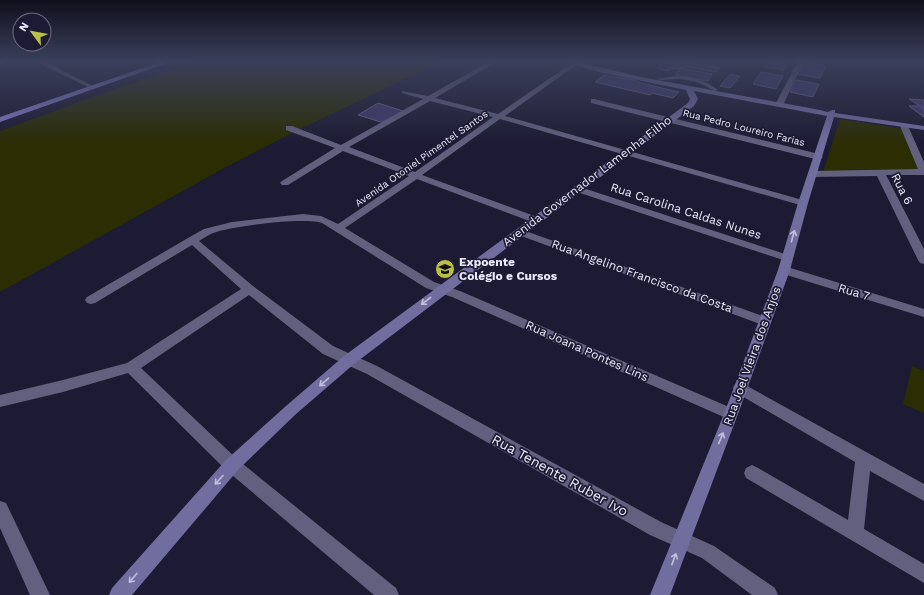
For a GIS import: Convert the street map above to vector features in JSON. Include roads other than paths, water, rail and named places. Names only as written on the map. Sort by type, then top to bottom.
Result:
[{"type":"main road","points":[[0,120],[87,89]]},
{"type":"street","points":[[285,183],[343,147],[447,89]]},
{"type":"street","name":"Avenida Otoniel Pimentel Santos","points":[[339,228],[418,175],[536,89]]},
{"type":"street","name":"Avenida Governador Lamenha Filho","points":[[119,595],[232,465],[291,410],[349,360],[691,104],[694,99],[689,89]]},
{"type":"street","points":[[693,89],[904,126],[924,128]]},
{"type":"street","points":[[717,89],[832,113],[924,125]]},
{"type":"street","points":[[780,103],[787,89]]},
{"type":"street","points":[[404,92],[498,116],[803,203]]},
{"type":"street","name":"Rua Pedro Loureiro Farias","points":[[594,101],[819,156]]},
{"type":"street","name":"Rua Joel Vieira dos Anjos","points":[[660,595],[740,388],[785,264],[832,113]]},
{"type":"street","points":[[812,174],[924,172],[904,126]]},
{"type":"street","points":[[289,128],[536,220]]},
{"type":"street","name":"Rua 6","points":[[880,173],[924,260]]},
{"type":"street","name":"Rua Carolina Caldas Nunes","points":[[577,189],[785,264]]},
{"type":"street","name":"Rua Joana Pontes Lins","points":[[91,300],[192,240],[218,227],[303,217],[317,218],[339,228],[430,285],[456,294],[730,414]]},
{"type":"street","name":"Rua Angelino Francisco da Costa","points":[[520,232],[764,321]]},
{"type":"street","name":"Rua Tenente Ruber Ivo","points":[[192,240],[250,289],[328,350],[372,370],[656,529],[708,552],[768,595]]},
{"type":"street","name":"Rua 7","points":[[785,264],[924,313]]},
{"type":"street","points":[[0,401],[63,386],[131,367],[250,289]]},
{"type":"street","points":[[131,367],[232,465],[389,595]]},
{"type":"street","points":[[740,388],[863,460],[924,493]]},
{"type":"street","points":[[855,534],[863,460]]},
{"type":"street","points":[[752,473],[924,574]]},
{"type":"street","points":[[0,509],[40,595]]},
{"type":"place","name":"Expoente Colégio e Cursos","points":[[445,269]]}]
